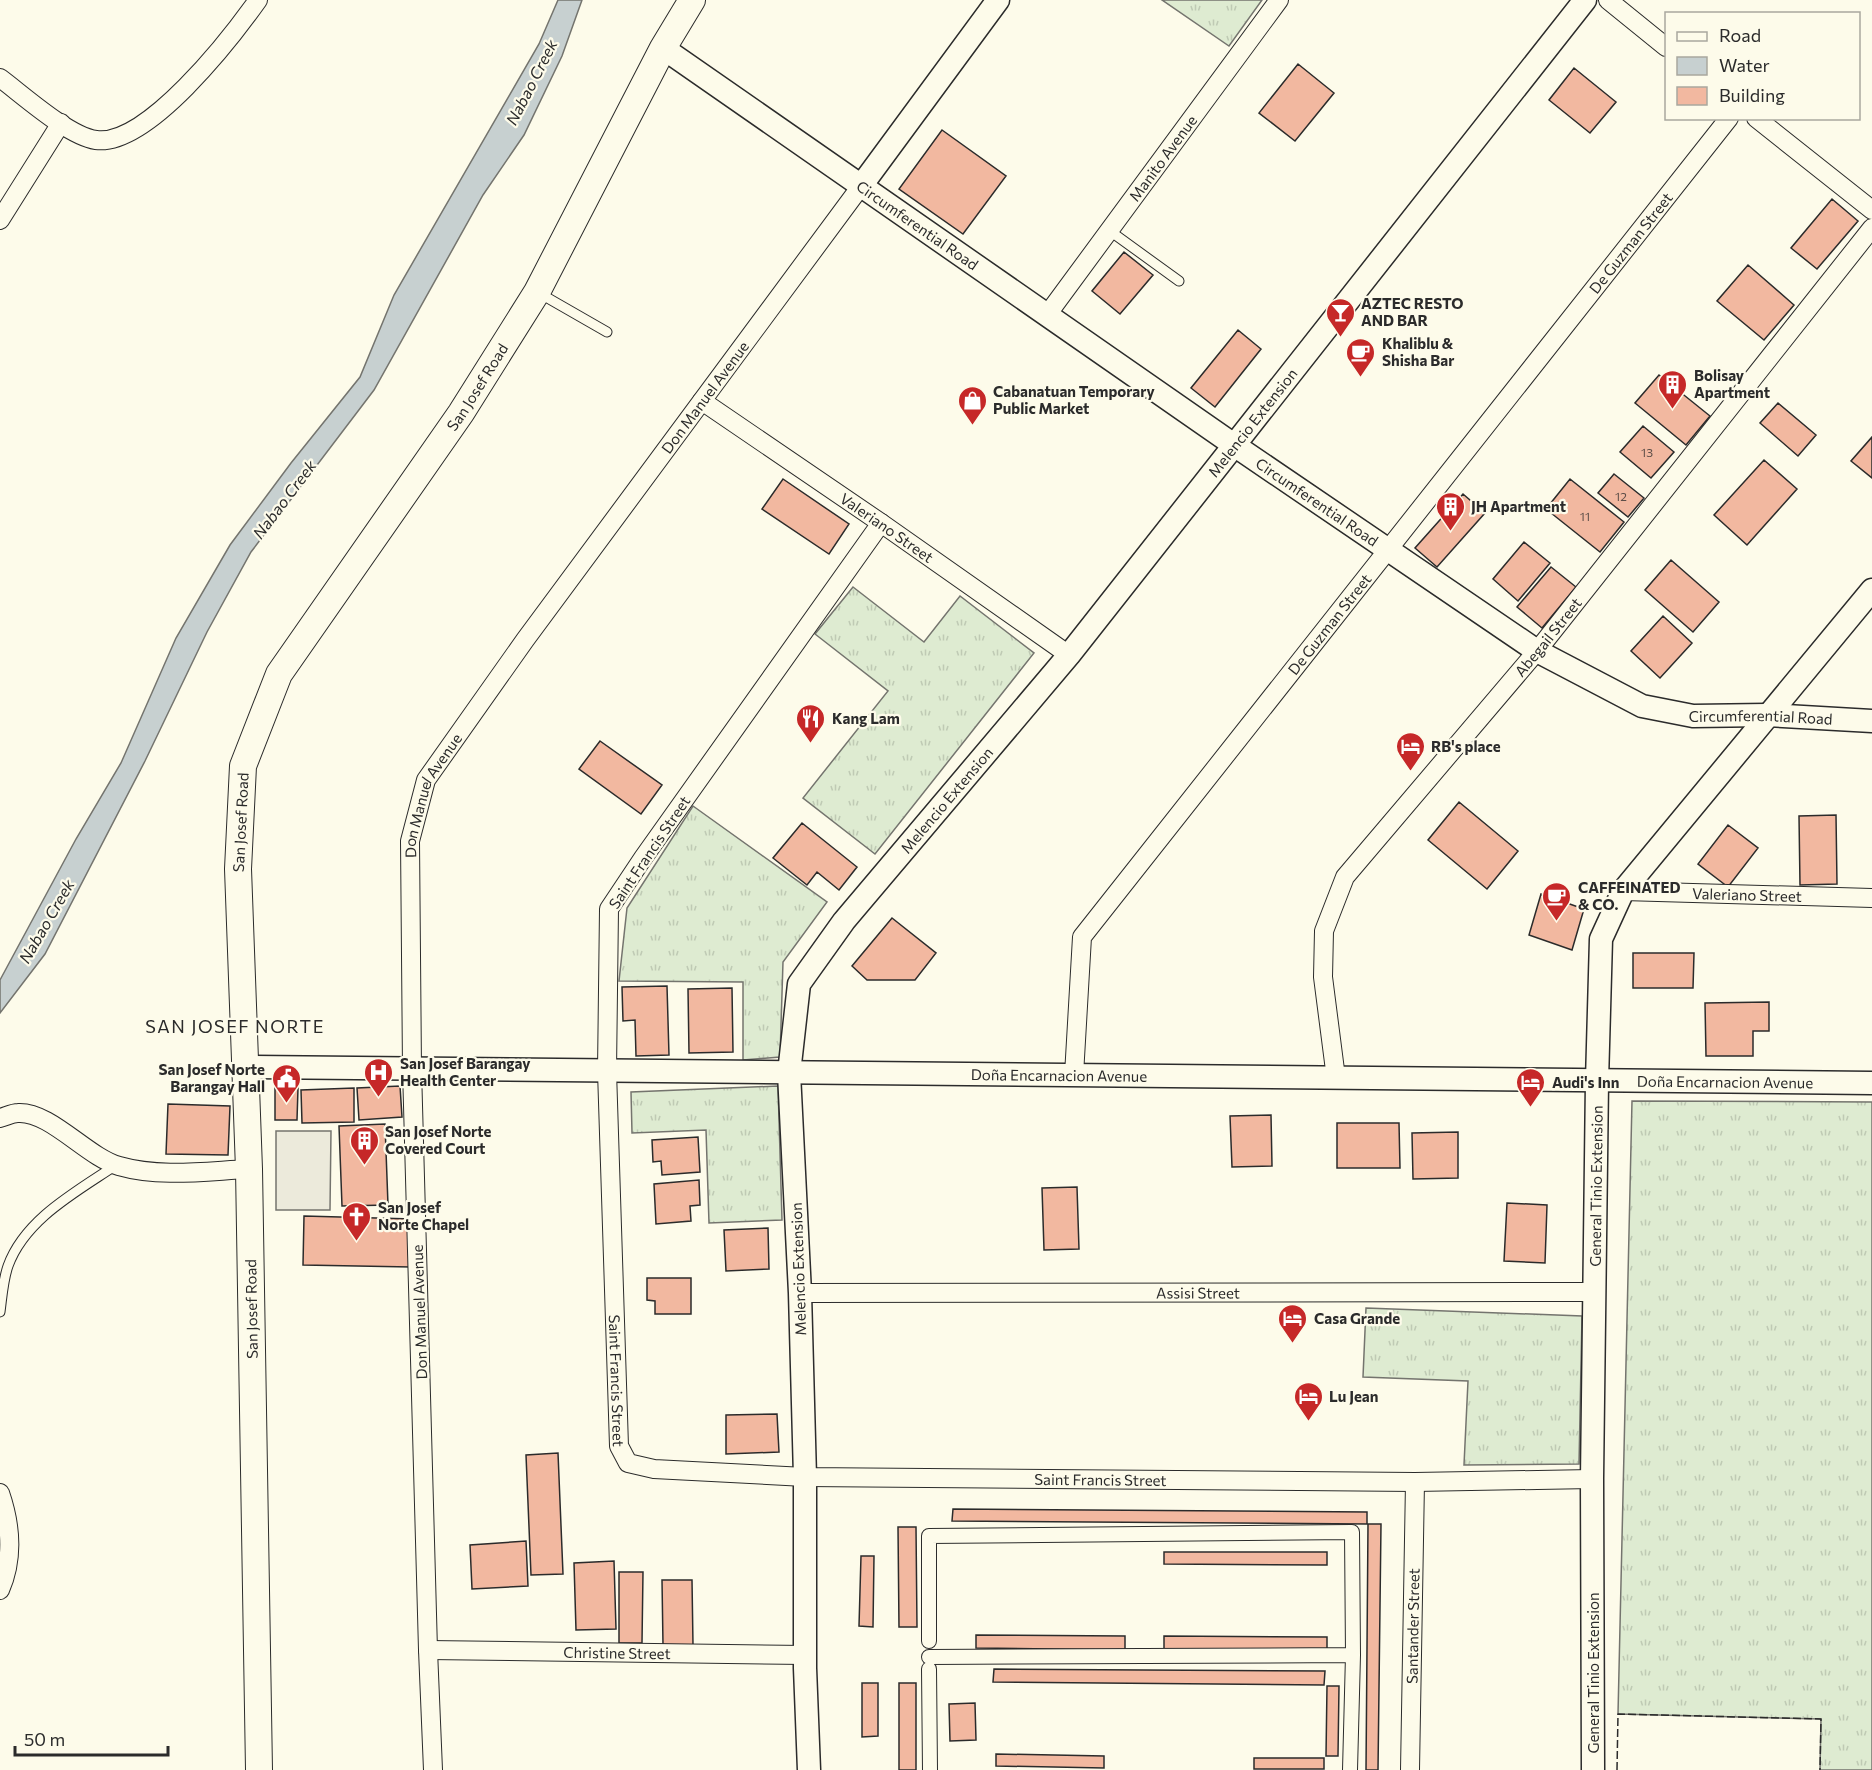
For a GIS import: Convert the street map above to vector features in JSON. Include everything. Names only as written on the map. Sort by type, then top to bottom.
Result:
[{"type":"main road","name":"San Josef Road","points":[[259,1770],[249,1169],[238,869],[243,766],[279,674],[461,413],[537,292],[663,48],[693,0]]},
{"type":"street","points":[[0,78],[78,134],[96,140],[114,139],[132,132],[153,118],[171,101],[213,57],[258,0]]},
{"type":"street","name":"Don Manuel Avenue","points":[[434,1770],[428,1650],[412,1069],[410,841],[426,780],[525,640],[998,0]]},
{"type":"street","name":"Manito Avenue","points":[[1047,315],[1279,0]]},
{"type":"street","name":"Melencio Extension","points":[[809,1770],[800,1293],[789,1073],[799,984],[844,921],[1069,655],[1585,0]]},
{"type":"street","points":[[1608,0],[1665,46]]},
{"type":"street","name":"Circumferential Road","points":[[663,48],[1234,445],[1537,651],[1642,706],[1693,716],[1767,715],[1872,721]]},
{"type":"street","name":"De Guzman Street","points":[[1074,1075],[1082,937],[1727,120]]},
{"type":"street","points":[[1759,120],[1872,210]]},
{"type":"street","points":[[0,220],[61,123]]},
{"type":"street","name":"Abegail Street","points":[[1336,1078],[1323,976],[1324,931],[1345,876],[1537,651],[1872,228]]},
{"type":"street","name":"Valeriano Street","points":[[702,401],[1069,655]]},
{"type":"street","name":"Saint Francis Street","points":[[881,523],[609,909],[607,1071],[619,1446],[628,1463],[654,1468],[805,1477],[1415,1482],[1592,1479]]},
{"type":"street","name":"General Tinio Extension","points":[[1593,1770],[1594,1292],[1602,939],[1623,891],[1872,590]]},
{"type":"street","name":"Valeriano Street","points":[[1623,891],[1872,898]]},
{"type":"street","name":"Doña Encarnacion Avenue","points":[[246,1067],[1872,1083]]},
{"type":"street","points":[[0,1118],[18,1113],[38,1117],[116,1166],[142,1172],[249,1169]]},
{"type":"street","name":"Assisi Street","points":[[800,1293],[1594,1292]]},
{"type":"street","name":"Santander Street","points":[[1410,1770],[1415,1482]]},
{"type":"street","points":[[0,1492],[8,1516],[10,1547],[0,1590]]},
{"type":"street","points":[[929,1641],[929,1536],[1352,1532],[1353,1654],[1350,1770]]},
{"type":"street","name":"Christine Street","points":[[428,1650],[806,1655]]},
{"type":"street","points":[[930,1770],[929,1663],[1353,1654]]},
{"type":"lane","points":[[1110,231],[1179,281]]},
{"type":"lane","points":[[537,292],[607,332]]},
{"type":"lane","points":[[0,1312],[8,1267],[23,1237],[50,1212],[116,1166]]},
{"type":"green space","points":[[1162,0],[1262,0],[1229,46]]},
{"type":"green space","points":[[853,587],[924,642],[960,596],[1034,653],[875,854],[803,798],[888,691],[815,634]]},
{"type":"green space","points":[[693,806],[827,902],[783,962],[780,1057],[743,1060],[743,982],[619,981],[627,908]]},
{"type":"green space","points":[[778,1086],[782,1220],[709,1223],[706,1130],[632,1133],[631,1092]]},
{"type":"green space","points":[[1632,1101],[1872,1102],[1872,1770],[1820,1770],[1821,1719],[1618,1714]]},
{"type":"green space","points":[[1366,1308],[1582,1316],[1579,1464],[1464,1465],[1468,1381],[1363,1377]]},
{"type":"shaded area","points":[[276,1131],[331,1131],[330,1210],[276,1210]]},
{"type":"water","name":"Nabao Creek","points":[[558,0],[582,0],[562,56],[524,135],[483,195],[374,390],[251,552],[207,632],[145,761],[45,954],[0,1013],[0,980],[76,839],[121,763],[176,638],[230,545],[291,463],[360,377],[394,295],[539,44]]},
{"type":"building","points":[[1298,64],[1334,93],[1295,141],[1259,113]]},
{"type":"building","points":[[1574,68],[1616,102],[1590,133],[1549,100]]},
{"type":"building","points":[[942,130],[1006,176],[963,234],[899,189]]},
{"type":"building","points":[[1832,199],[1858,221],[1817,269],[1791,248]]},
{"type":"building","points":[[1124,252],[1153,275],[1120,314],[1092,291]]},
{"type":"building","points":[[1748,265],[1794,305],[1764,340],[1717,301]]},
{"type":"building","points":[[1238,330],[1261,349],[1215,407],[1191,388]]},
{"type":"building","name":"Bolisay Apartment","points":[[1659,375],[1710,416],[1686,445],[1635,403]]},
{"type":"building","points":[[1778,403],[1816,435],[1798,456],[1760,423]]},
{"type":"building","points":[[1643,426],[1674,452],[1651,478],[1620,452]]},
{"type":"building","points":[[1872,437],[1872,478],[1851,461]]},
{"type":"building","points":[[1764,460],[1797,489],[1747,545],[1714,515]]},
{"type":"building","points":[[1614,474],[1644,498],[1628,517],[1598,493]]},
{"type":"building","points":[[783,479],[849,524],[829,554],[762,509]]},
{"type":"building","points":[[1570,479],[1624,522],[1600,552],[1546,509]]},
{"type":"building","name":"JH Apartment","points":[[1463,494],[1485,513],[1437,567],[1415,548]]},
{"type":"building","points":[[1524,542],[1550,563],[1518,601],[1493,579]]},
{"type":"building","points":[[1671,560],[1719,602],[1693,632],[1645,590]]},
{"type":"building","points":[[1551,567],[1576,587],[1542,628],[1517,607]]},
{"type":"building","points":[[1663,616],[1692,643],[1660,678],[1631,651]]},
{"type":"building","points":[[600,741],[662,785],[641,814],[579,769]]},
{"type":"building","points":[[1459,802],[1518,851],[1487,889],[1428,840]]},
{"type":"building","points":[[1836,815],[1837,884],[1800,885],[1799,816]]},
{"type":"building","points":[[802,823],[857,867],[839,890],[817,872],[807,885],[773,858]]},
{"type":"building","points":[[1728,825],[1758,848],[1728,887],[1698,864]]},
{"type":"building","name":"CAFFEINATED & CO.","points":[[1541,894],[1584,909],[1572,950],[1529,935]]},
{"type":"building","points":[[892,918],[936,953],[915,980],[867,980],[852,966]]},
{"type":"building","points":[[1633,953],[1694,953],[1693,988],[1633,988]]},
{"type":"building","points":[[667,986],[669,1055],[636,1056],[635,1020],[623,1021],[622,987]]},
{"type":"building","points":[[732,988],[733,1052],[689,1053],[688,989]]},
{"type":"building","points":[[1769,1002],[1769,1031],[1753,1031],[1753,1056],[1706,1056],[1705,1003]]},
{"type":"building","points":[[400,1086],[402,1117],[359,1120],[357,1088]]},
{"type":"building","name":"San Josef Norte Barangay Hall","points":[[275,1087],[298,1088],[297,1120],[275,1120]]},
{"type":"building","points":[[354,1088],[354,1122],[302,1123],[301,1090]]},
{"type":"building","points":[[168,1104],[230,1106],[228,1155],[166,1154]]},
{"type":"building","points":[[1271,1115],[1272,1166],[1232,1167],[1230,1116]]},
{"type":"building","points":[[1337,1123],[1399,1123],[1400,1168],[1337,1168]]},
{"type":"building","name":"San Josef Norte Covered Court","points":[[385,1124],[388,1205],[342,1206],[339,1126]]},
{"type":"building","points":[[1458,1132],[1458,1178],[1413,1179],[1412,1133]]},
{"type":"building","points":[[698,1137],[700,1172],[662,1175],[661,1161],[653,1162],[652,1140]]},
{"type":"building","points":[[699,1180],[700,1205],[690,1206],[691,1221],[656,1224],[654,1184]]},
{"type":"building","points":[[1077,1187],[1079,1249],[1044,1250],[1042,1188]]},
{"type":"building","points":[[1507,1203],[1547,1205],[1545,1263],[1504,1261]]},
{"type":"building","name":"San Josef Norte Chapel","points":[[304,1216],[412,1219],[411,1267],[303,1265]]},
{"type":"building","points":[[768,1228],[769,1269],[726,1271],[724,1230]]},
{"type":"building","points":[[647,1278],[691,1278],[691,1314],[655,1314],[655,1301],[647,1300]]},
{"type":"building","points":[[777,1414],[779,1452],[726,1454],[726,1415]]},
{"type":"building","points":[[558,1453],[563,1574],[531,1575],[526,1455]]},
{"type":"building","points":[[953,1509],[1367,1512],[1367,1524],[952,1521]]},
{"type":"building","points":[[1368,1524],[1381,1524],[1378,1770],[1366,1770]]},
{"type":"building","points":[[898,1527],[916,1527],[917,1627],[899,1627]]},
{"type":"building","points":[[526,1541],[528,1586],[472,1589],[470,1545]]},
{"type":"building","points":[[1164,1552],[1327,1552],[1327,1565],[1164,1564]]},
{"type":"building","points":[[861,1556],[874,1556],[873,1627],[859,1626]]},
{"type":"building","points":[[614,1561],[616,1629],[576,1630],[574,1563]]},
{"type":"building","points":[[619,1572],[643,1572],[642,1643],[619,1643]]},
{"type":"building","points":[[662,1580],[692,1580],[693,1645],[663,1645]]},
{"type":"building","points":[[976,1635],[1125,1636],[1125,1650],[976,1648]]},
{"type":"building","points":[[1164,1636],[1327,1637],[1327,1649],[1164,1649]]},
{"type":"building","points":[[994,1669],[1325,1671],[1324,1685],[993,1682]]},
{"type":"building","points":[[862,1683],[878,1683],[878,1736],[862,1737]]},
{"type":"building","points":[[899,1683],[916,1683],[916,1770],[899,1770]]},
{"type":"building","points":[[1327,1686],[1339,1686],[1338,1756],[1326,1756]]},
{"type":"building","points":[[975,1703],[976,1740],[950,1741],[949,1704]]},
{"type":"building","points":[[996,1754],[1104,1756],[1104,1768],[996,1766]]},
{"type":"building","points":[[1254,1758],[1324,1758],[1324,1769],[1254,1769]]},
{"type":"fence","points":[[1617,1770],[1618,1714],[1821,1719],[1820,1770]]},
{"type":"place","name":"AZTEC RESTO AND BAR","points":[[1340,338]]},
{"type":"place","name":"Khaliblu & Shisha Bar","points":[[1361,378]]},
{"type":"place","name":"Bolisay Apartment","points":[[1673,410]]},
{"type":"place","name":"Cabanatuan Temporary Public Market","points":[[972,426]]},
{"type":"place","name":"JH Apartment","points":[[1450,532]]},
{"type":"place","name":"Kang Lam","points":[[811,744]]},
{"type":"place","name":"RB's place","points":[[1410,772]]},
{"type":"place","name":"CAFFEINATED & CO.","points":[[1557,922]]},
{"type":"place","name":"San Josef Barangay Health Center","points":[[379,1098]]},
{"type":"place","name":"San Josef Norte Barangay Hall","points":[[286,1104]]},
{"type":"place","name":"Audi's Inn","points":[[1531,1108]]},
{"type":"place","name":"San Josef Norte Covered Court","points":[[364,1166]]},
{"type":"place","name":"San Josef Norte Chapel","points":[[357,1242]]},
{"type":"place","name":"Casa Grande","points":[[1293,1344]]},
{"type":"place","name":"Lu Jean","points":[[1308,1422]]},
{"type":"district","name":"SAN JOSEF NORTE","points":[[235,1026]]}]
